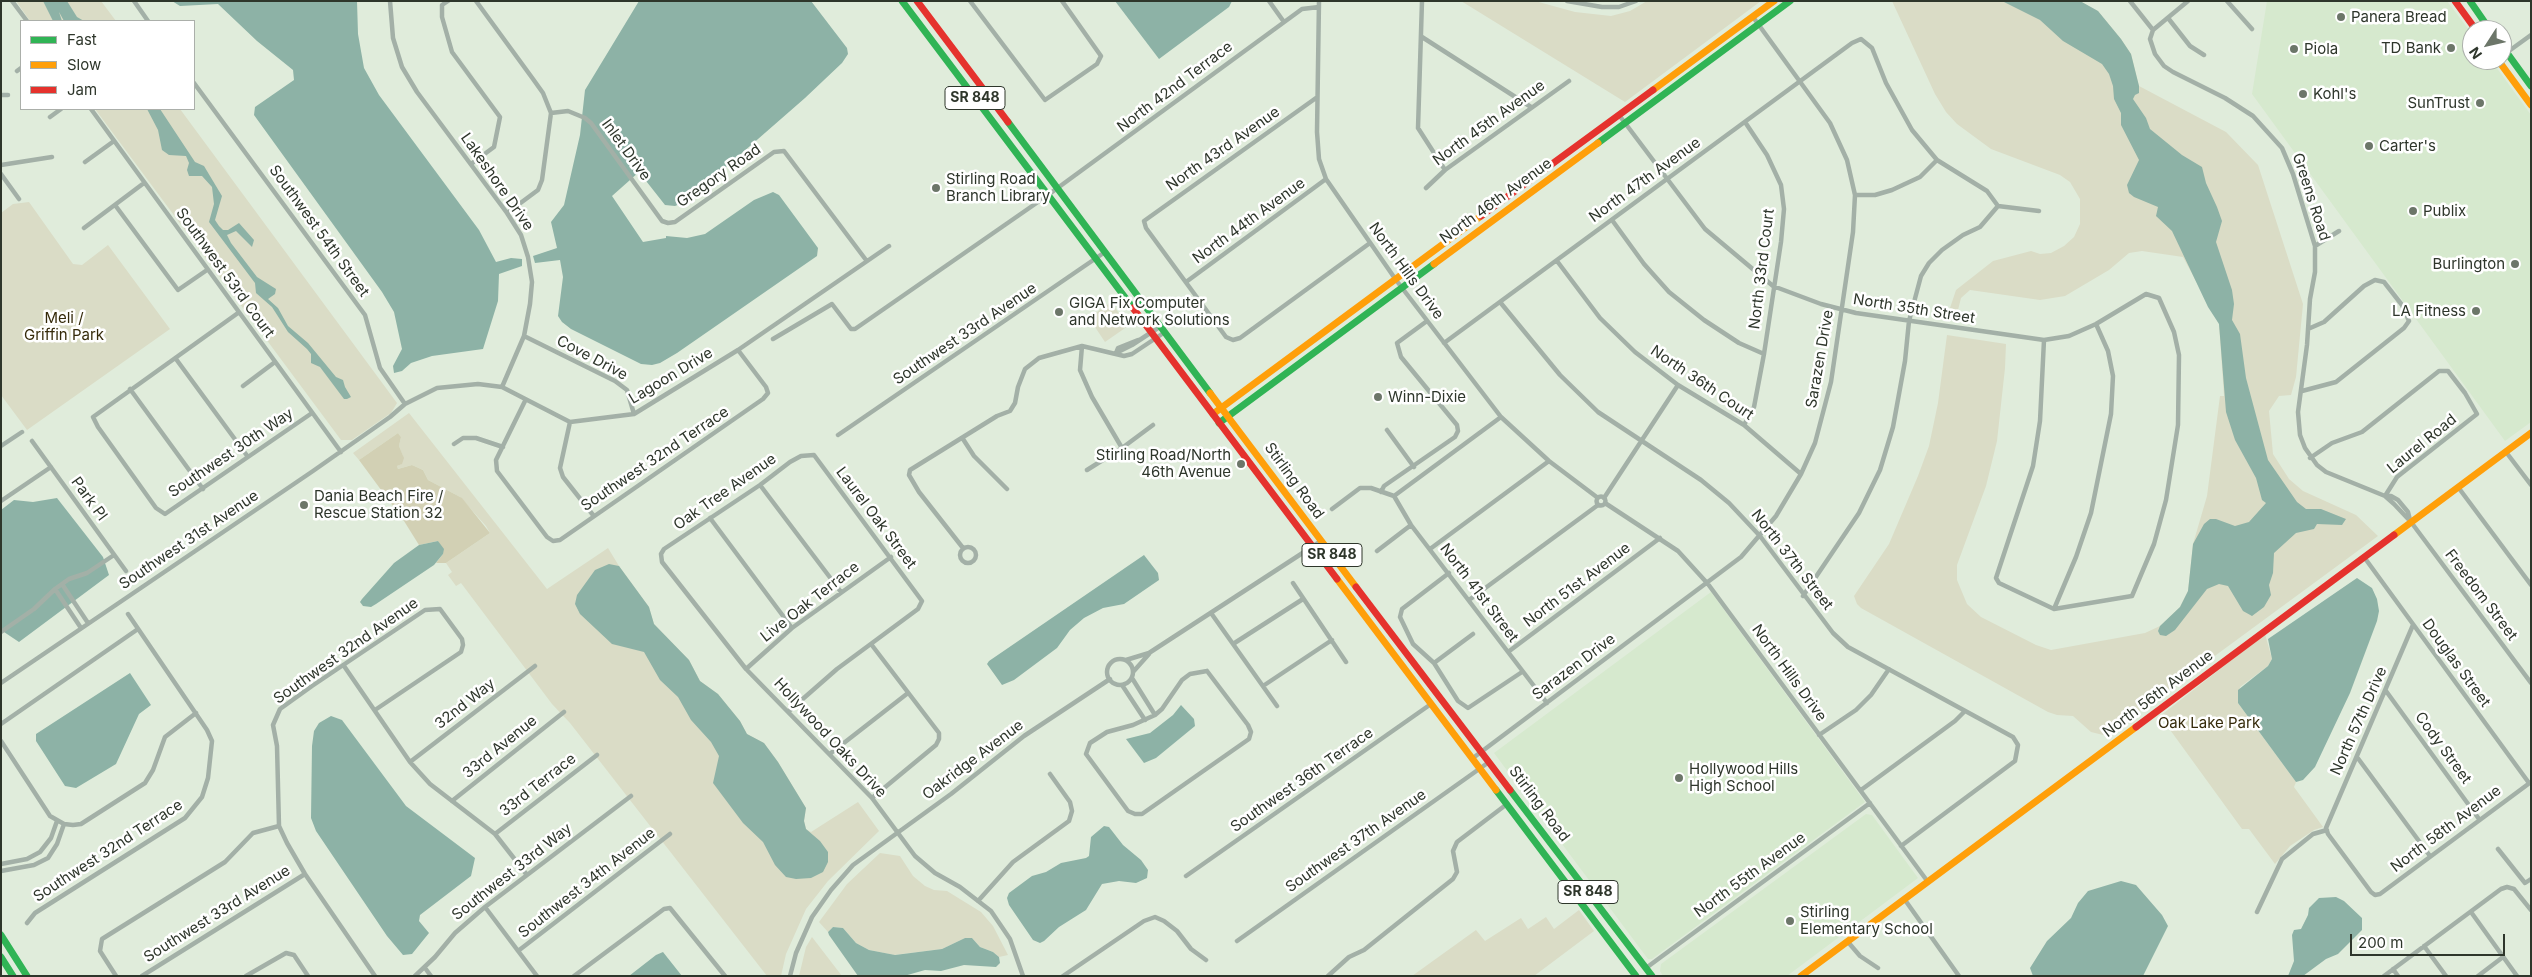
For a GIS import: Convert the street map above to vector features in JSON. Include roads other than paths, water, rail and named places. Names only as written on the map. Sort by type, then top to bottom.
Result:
[{"type":"main road","name":"Stirling Road","points":[[902,1],[1636,976]]},
{"type":"main road","name":"Stirling Road","points":[[917,1],[1223,407],[1321,541],[1652,976]]},
{"type":"main road","name":"North 46th Avenue","points":[[1213,414],[1774,1]]},
{"type":"main road","name":"North 46th Avenue","points":[[1219,423],[1790,1]]},
{"type":"main road","points":[[2455,1],[2469,20]]},
{"type":"main road","points":[[2470,1],[2483,20]]},
{"type":"main road","points":[[931,40],[941,33]]},
{"type":"main road","points":[[2512,64],[2531,86]]},
{"type":"main road","points":[[2505,70],[2531,105]]},
{"type":"main road","name":"North 56th Avenue","points":[[1801,976],[2531,433]]},
{"type":"main road","points":[[1,935],[26,976]]},
{"type":"main road","points":[[1,952],[10,958],[15,957]]},
{"type":"main road","points":[[1,957],[13,976]]},
{"type":"main road","points":[[1626,962],[1646,968]]},
{"type":"main road","points":[[8,968],[14,968],[26,976]]},
{"type":"street","points":[[12,1],[26,20]]},
{"type":"street","points":[[134,1],[147,20]]},
{"type":"street","name":"Lakeshore Drive","points":[[390,1],[393,38],[402,67],[417,92],[507,213],[521,235],[528,257],[532,282],[524,336],[502,387]]},
{"type":"street","points":[[448,1],[442,5],[442,17],[452,52],[500,117],[494,146],[471,164]]},
{"type":"street","points":[[476,1],[534,79],[543,93],[551,112],[542,180],[538,190],[507,213]]},
{"type":"street","points":[[970,1],[1045,100],[1097,64],[1101,56],[1062,1]]},
{"type":"street","points":[[1269,1],[1284,22]]},
{"type":"street","points":[[1422,1],[1418,128],[1445,170]]},
{"type":"street","points":[[1567,1],[1602,7],[1619,7],[1636,1]]},
{"type":"street","points":[[2130,1],[2153,30],[2188,1]]},
{"type":"street","points":[[2227,1],[2252,29]]},
{"type":"street","name":"North 42nd Terrace","points":[[1048,195],[1302,9],[1319,4]]},
{"type":"street","name":"North Hills Drive","points":[[1319,4],[1316,98],[1319,159],[1326,179],[1396,280],[1501,417],[1549,462],[1598,498]]},
{"type":"street","name":"Sarazen Drive","points":[[1473,758],[1708,584],[1741,556],[1776,516],[1801,474],[1815,443],[1832,382],[1853,232],[1855,195],[1847,160],[1830,124],[1753,17]]},
{"type":"street","points":[[2168,18],[2190,46],[2204,55]]},
{"type":"street","name":"Greens Road","points":[[2153,30],[2150,39],[2155,54],[2164,66],[2225,98],[2253,116],[2282,148],[2293,174],[2314,246],[2315,272],[2310,299],[2302,391],[2298,412],[2300,435],[2310,458],[2326,472],[2385,496],[2397,504],[2411,522]]},
{"type":"street","points":[[2512,49],[2531,35]]},
{"type":"street","points":[[1422,37],[1531,107]]},
{"type":"street","name":"North 47th Avenue","points":[[1444,343],[1852,43],[1861,39],[1872,48],[1886,83],[1908,123],[1937,160]]},
{"type":"street","points":[[16,71],[20,69]]},
{"type":"street","name":"North 45th Avenue","points":[[1426,188],[1445,170],[1569,81]]},
{"type":"street","name":"Southwest 54th Street","points":[[195,84],[365,315],[380,368],[405,404]]},
{"type":"street","points":[[1,95],[8,95]]},
{"type":"street","name":"North 43rd Avenue","points":[[1186,282],[1146,228],[1144,221],[1316,98]]},
{"type":"street","points":[[50,117],[60,110]]},
{"type":"street","name":"Southwest 53rd Court","points":[[91,110],[341,452]]},
{"type":"street","name":"Inlet Drive","points":[[551,112],[568,111],[581,116],[591,123],[662,221],[668,223]]},
{"type":"street","name":"North 35th Street","points":[[1619,115],[1705,229],[1773,286],[1841,309],[1909,321],[2044,340],[2069,336],[2096,324],[2146,294],[2154,294],[2165,308],[2179,355],[2178,425],[2166,500],[2156,535],[2132,596],[2054,609]]},
{"type":"street","name":"North 33rd Court","points":[[1744,425],[1754,407],[1764,354],[1781,242],[1784,209],[1781,184],[1767,155],[1745,122]]},
{"type":"street","points":[[85,162],[114,141]]},
{"type":"street","name":"Gregory Road","points":[[668,223],[675,222],[774,152],[784,152],[866,260]]},
{"type":"street","points":[[1,165],[52,157]]},
{"type":"street","points":[[1855,195],[1875,195],[1892,190],[1920,177],[1937,160],[1987,191],[1998,206],[2039,211]]},
{"type":"street","points":[[1,174],[19,199]]},
{"type":"street","name":"North 44th Avenue","points":[[1186,282],[1326,179]]},
{"type":"street","points":[[84,228],[144,183]]},
{"type":"street","points":[[773,339],[832,304],[851,329],[856,328],[1048,195]]},
{"type":"street","points":[[115,205],[178,290],[207,270]]},
{"type":"street","points":[[1803,596],[1860,513],[1880,470],[1892,427],[1905,361],[1909,321],[1914,296],[1929,263],[1942,250],[1980,227],[1998,206]]},
{"type":"street","points":[[1612,220],[1644,264],[1669,292],[1704,320],[1739,343],[1764,354]]},
{"type":"street","points":[[2314,246],[2340,231]]},
{"type":"street","points":[[1186,282],[1226,337],[1233,340],[1240,338],[1370,243]]},
{"type":"street","name":"Lagoon Drive","points":[[570,422],[634,414],[738,350],[866,260],[889,246]]},
{"type":"street","name":"Southwest 33rd Avenue","points":[[838,436],[1105,252]]},
{"type":"street","name":"North 36th Court","points":[[1557,261],[1600,318],[1635,352],[1678,386],[1744,425],[1801,474]]},
{"type":"street","points":[[2302,391],[2336,382],[2404,328],[2409,321],[2402,306],[2384,282],[2375,280],[2364,286],[2324,322],[2308,329]]},
{"type":"street","name":"North 37th Street","points":[[1500,302],[1560,375],[1598,412],[1701,480],[1729,503],[1760,536],[1803,596],[1833,633],[1848,647],[2013,737],[2018,745],[2016,761],[1901,846]]},
{"type":"street","points":[[203,488],[130,389],[176,359],[238,313]]},
{"type":"street","points":[[1381,492],[1384,486],[1455,437],[1458,431],[1457,425],[1401,357],[1397,343],[1427,320]]},
{"type":"street","points":[[2044,340],[2040,421],[2033,466],[2018,518],[1996,572],[1996,578],[1999,583],[2054,609],[2076,557],[2091,513],[2112,414],[2113,376],[2108,351],[2096,324]]},
{"type":"street","points":[[1116,354],[1152,332],[1163,329]]},
{"type":"street","points":[[962,548],[909,475],[910,470],[963,439],[997,416],[1010,411],[1015,403],[1018,387],[1025,369],[1039,358],[1082,346],[1124,356],[1136,352],[1156,338],[1163,329]]},
{"type":"street","name":"Cove Drive","points":[[524,336],[615,380],[627,390],[634,414]]},
{"type":"street","points":[[1116,354],[1118,348],[1140,340]]},
{"type":"street","points":[[1132,345],[1136,352]]},
{"type":"street","points":[[1082,346],[1080,370],[1092,397],[1122,448]]},
{"type":"street","name":"Southwest 32nd Terrace","points":[[503,447],[496,460],[497,470],[547,537],[554,541],[560,540],[763,399],[768,393],[738,350]]},
{"type":"street","points":[[176,359],[248,457]]},
{"type":"street","points":[[243,386],[275,362]]},
{"type":"street","name":"Laurel Road","points":[[2310,458],[2332,443],[2362,432],[2439,371],[2448,372],[2465,393],[2477,414],[2397,477],[2385,496]]},
{"type":"street","points":[[405,404],[437,388],[478,384],[502,387],[525,401],[570,422],[560,468],[563,477],[593,516]]},
{"type":"street","points":[[1469,600],[1598,505],[1602,506],[1641,441],[1678,386]]},
{"type":"street","name":"Southwest 30th Way","points":[[130,389],[93,417],[98,428],[156,508],[165,514],[312,413]]},
{"type":"street","points":[[454,444],[463,438],[476,438],[503,447],[525,401]]},
{"type":"street","name":"Southwest 31st Avenue","points":[[1,683],[341,452],[405,404]]},
{"type":"street","points":[[1332,509],[1360,488],[1371,488],[1394,496],[1501,417]]},
{"type":"street","points":[[1087,470],[1122,448],[1153,425]]},
{"type":"street","points":[[1387,430],[1414,467]]},
{"type":"street","points":[[1,446],[22,432]]},
{"type":"street","points":[[963,439],[974,456],[1007,489]]},
{"type":"street","name":"Park Pl","points":[[32,441],[126,571]]},
{"type":"street","points":[[2506,452],[2531,486]]},
{"type":"street","name":"Oak Tree Avenue","points":[[661,554],[664,549],[760,485],[790,462],[807,454]]},
{"type":"street","name":"Laurel Oak Street","points":[[807,454],[814,455],[922,601],[918,609],[870,644]]},
{"type":"street","points":[[1430,548],[1549,462]]},
{"type":"street","points":[[1,501],[51,467]]},
{"type":"street","points":[[760,485],[841,592]]},
{"type":"street","points":[[2458,486],[2531,585]]},
{"type":"street","name":"North 41st Street","points":[[1394,496],[1411,525],[1547,703]]},
{"type":"street","points":[[1598,505],[1598,498],[1605,501]]},
{"type":"street","name":"North Hills Drive","points":[[1605,501],[1678,551],[1708,584],[1928,882]]},
{"type":"street","points":[[710,518],[792,628]]},
{"type":"street","name":"Freedom Street","points":[[2411,522],[2531,683]]},
{"type":"street","points":[[1377,552],[1411,525]]},
{"type":"street","name":"North 51st Avenue","points":[[1508,652],[1660,538]]},
{"type":"street","points":[[1132,678],[1122,685],[1115,684],[1110,679],[1108,672],[1110,665],[1118,660],[1126,660],[1149,653],[1321,541]]},
{"type":"street","name":"Hollywood Oaks Drive","points":[[661,554],[662,562],[746,669],[831,753],[872,798],[915,856],[928,868],[978,900],[991,911],[1010,939],[1023,976]]},
{"type":"street","points":[[1,632],[34,609],[55,588],[87,573],[114,555]]},
{"type":"street","name":"Live Oak Terrace","points":[[746,669],[792,628],[891,557]]},
{"type":"street","name":"Douglas Street","points":[[2364,557],[2530,782]]},
{"type":"street","points":[[1448,573],[1402,609],[1400,617],[1413,644],[1434,663],[1458,701],[1468,708],[1522,672]]},
{"type":"street","points":[[1292,583],[1346,662]]},
{"type":"street","points":[[62,584],[88,623]]},
{"type":"street","points":[[55,588],[82,628]]},
{"type":"street","points":[[1233,644],[1303,599]]},
{"type":"street","name":"Southwest 32nd Avenue","points":[[279,826],[277,746],[273,725],[280,709],[424,610],[440,609],[462,639],[461,652],[375,710]]},
{"type":"street","points":[[1211,613],[1277,706]]},
{"type":"street","name":"Southwest 32nd Terrace","points":[[27,923],[35,913],[193,812],[202,797],[212,752],[212,741],[196,714],[128,614]]},
{"type":"street","name":"North 57th Drive","points":[[2327,829],[2413,625]]},
{"type":"street","points":[[1,724],[138,629]]},
{"type":"street","points":[[1434,663],[1473,634]]},
{"type":"street","points":[[1263,686],[1332,640]]},
{"type":"street","points":[[789,711],[870,644],[939,733],[936,745],[872,798]]},
{"type":"street","points":[[1133,672],[1149,653]]},
{"type":"street","points":[[1126,660],[1132,666],[1132,678],[1155,715]]},
{"type":"street","points":[[344,666],[410,762],[430,784],[495,834],[527,875]]},
{"type":"street","name":"32nd Way","points":[[410,762],[535,666]]},
{"type":"street","points":[[1820,735],[1856,710],[1871,695],[1889,670]]},
{"type":"street","points":[[1207,671],[1251,732],[1249,739],[1142,814],[1134,814],[1128,811],[1086,754],[1090,744],[1107,732],[1145,720],[1162,709],[1182,680],[1190,674],[1207,671]]},
{"type":"street","name":"Oakridge Avenue","points":[[790,976],[796,954],[812,917],[831,890],[853,865],[951,794],[1024,736],[1110,679]]},
{"type":"street","points":[[1122,685],[1145,720]]},
{"type":"street","name":"Cody Street","points":[[2386,691],[2479,819]]},
{"type":"street","points":[[831,753],[908,693]]},
{"type":"street","name":"Southwest 36th Terrace","points":[[1186,876],[1431,704]]},
{"type":"street","points":[[1861,790],[1955,721],[1964,711]]},
{"type":"street","name":"33rd Avenue","points":[[452,801],[564,712]]},
{"type":"street","points":[[1,741],[45,810],[57,821],[64,824],[81,824],[145,783],[153,770],[165,737],[196,714]]},
{"type":"street","name":"33rd Terrace","points":[[495,834],[597,755]]},
{"type":"street","points":[[2357,757],[2430,856]]},
{"type":"street","name":"Southwest 37th Avenue","points":[[1237,941],[1489,762]]},
{"type":"street","points":[[978,900],[1013,862],[1069,821],[1072,811],[1070,802],[1050,774]]},
{"type":"street","name":"North 58th Avenue","points":[[2327,829],[2375,895],[2530,782]]},
{"type":"street","name":"Southwest 33rd Way","points":[[417,975],[426,968],[455,933],[485,907],[631,796]]},
{"type":"street","name":"North 55th Avenue","points":[[1646,968],[1870,803]]},
{"type":"street","points":[[1328,976],[1349,957],[1364,950],[1453,879],[1457,872],[1453,851],[1457,842],[1508,804]]},
{"type":"street","points":[[1,864],[27,859],[40,852],[51,838],[57,821]]},
{"type":"street","points":[[1,871],[28,866],[48,858],[57,844],[64,824]]},
{"type":"street","points":[[116,976],[100,952],[102,939],[225,862],[253,833],[279,826],[305,874],[375,976]]},
{"type":"street","points":[[2257,912],[2282,859],[2313,834],[2327,829]]},
{"type":"street","name":"Southwest 34th Avenue","points":[[518,951],[670,834]]},
{"type":"street","points":[[2498,849],[2525,883],[2531,879]]},
{"type":"street","name":"Southwest 33rd Avenue","points":[[142,976],[305,874]]},
{"type":"street","points":[[2384,976],[2489,898],[2507,887],[2514,890],[2531,910]]},
{"type":"street","points":[[1905,900],[1959,976]]},
{"type":"street","points":[[485,907],[537,976]]},
{"type":"street","points":[[574,976],[664,909],[670,908],[724,976]]},
{"type":"street","points":[[2471,912],[2517,976]]},
{"type":"street","points":[[1063,976],[1144,921],[1155,917],[1177,931],[1190,949],[1206,960]]},
{"type":"street","points":[[1848,942],[1860,956],[1878,968]]},
{"type":"street","points":[[2424,946],[2446,976]]},
{"type":"street","points":[[246,976],[286,952],[294,955],[308,976]]},
{"type":"street","points":[[2478,976],[2503,957]]},
{"type":"street","points":[[1,973],[8,968]]},
{"type":"street","points":[[426,968],[431,976]]},
{"type":"street","points":[[2393,969],[2398,976]]},
{"type":"water","points":[[43,1],[67,1],[77,17],[82,20],[63,20],[59,12],[62,20],[52,20]]},
{"type":"water","points":[[172,1],[357,1],[358,34],[364,68],[379,95],[479,230],[496,262],[511,258],[522,259],[522,266],[499,274],[498,301],[483,349],[432,356],[411,363],[402,371],[394,373],[393,366],[402,349],[394,312],[382,292],[254,115],[255,107],[294,80],[293,70],[257,41],[218,4],[180,6]]},
{"type":"water","points":[[639,1],[811,1],[847,48],[848,54],[842,63],[805,98],[687,201],[675,206],[665,205],[639,172],[612,196],[643,242],[666,238],[666,236],[687,238],[705,234],[754,200],[773,192],[779,195],[818,248],[817,256],[677,353],[660,363],[652,365],[641,364],[571,329],[562,322],[558,316],[563,277],[560,260],[535,263],[533,256],[557,248],[551,222],[564,205],[580,135],[585,90]]},
{"type":"water","points":[[1115,1],[1232,1],[1229,7],[1159,59]]},
{"type":"water","points":[[2002,1],[2080,1],[2098,11],[2131,54],[2139,86],[2139,93],[2133,99],[2146,118],[2150,129],[2182,155],[2202,167],[2206,183],[2222,221],[2216,242],[2232,290],[2234,304],[2232,320],[2240,334],[2246,378],[2268,460],[2297,502],[2306,509],[2321,509],[2346,519],[2342,525],[2317,524],[2314,529],[2296,533],[2274,553],[2273,573],[2269,585],[2271,595],[2264,607],[2252,616],[2243,611],[2228,586],[2219,584],[2207,589],[2175,630],[2166,636],[2160,635],[2158,631],[2160,626],[2180,607],[2188,591],[2193,544],[2204,524],[2210,519],[2216,519],[2235,526],[2249,522],[2266,503],[2262,500],[2256,478],[2235,440],[2226,412],[2219,324],[2208,307],[2172,231],[2156,216],[2158,207],[2129,193],[2127,185],[2139,160],[2121,125],[2121,113],[2114,99],[2113,86],[2109,74],[2102,64],[2063,41],[2040,20]]},
{"type":"water","points":[[148,110],[161,110],[195,162],[204,166],[222,196],[215,220],[223,230],[228,230],[239,223],[254,240],[252,247],[236,231],[227,235],[257,277],[276,289],[275,294],[268,299],[278,308],[288,326],[308,343],[336,377],[343,380],[351,397],[344,399],[320,367],[311,363],[311,354],[288,332],[272,307],[256,293],[255,283],[209,222],[214,204],[212,187],[202,176],[189,176],[187,170],[189,163],[186,156],[169,155],[162,150],[158,130]]},
{"type":"water","points":[[57,498],[103,557],[109,575],[19,642],[1,630],[1,510],[14,500],[33,502]]},
{"type":"water","points":[[438,541],[444,549],[443,554],[434,565],[371,607],[363,606],[360,602],[362,599],[394,563],[419,545]]},
{"type":"water","points":[[1144,555],[1158,573],[1159,580],[1124,604],[1103,608],[1084,618],[1070,630],[1057,648],[1014,680],[1002,685],[987,664],[989,661]]},
{"type":"water","points":[[609,564],[619,566],[649,607],[654,624],[689,660],[700,681],[718,694],[740,721],[747,734],[764,743],[778,762],[806,808],[804,821],[806,829],[820,841],[828,852],[828,862],[823,872],[811,878],[796,879],[786,877],[775,865],[763,842],[743,823],[713,783],[719,756],[711,742],[691,720],[678,697],[660,680],[644,652],[612,644],[580,614],[575,604],[577,595],[595,570]]},
{"type":"water","points":[[2357,578],[2372,588],[2377,599],[2379,611],[2377,621],[2350,693],[2315,767],[2303,780],[2296,782],[2238,703],[2238,690],[2268,666],[2272,659],[2268,639]]},
{"type":"water","points":[[130,673],[151,705],[139,714],[116,764],[76,788],[65,786],[36,741],[36,734]]},
{"type":"water","points":[[1181,705],[1194,719],[1195,726],[1156,758],[1144,763],[1126,739],[1150,733],[1173,715]]},
{"type":"water","points":[[331,716],[342,720],[406,806],[475,858],[471,876],[420,915],[419,921],[429,933],[412,954],[403,955],[387,936],[316,831],[311,818],[314,731],[319,723]]},
{"type":"water","points":[[1104,826],[1109,827],[1123,845],[1141,860],[1148,870],[1147,878],[1136,883],[1119,881],[1102,884],[1086,910],[1059,927],[1044,941],[1040,943],[1033,940],[1009,905],[1007,898],[1009,893],[1032,876],[1046,872],[1061,863],[1089,856],[1091,837]]},
{"type":"water","points":[[2121,881],[2136,885],[2162,915],[2168,926],[2143,976],[2033,976],[2030,968],[2047,941],[2071,918],[2078,903],[2088,891]]},
{"type":"water","points":[[2336,897],[2344,901],[2362,918],[2362,930],[2338,954],[2326,959],[2303,976],[2288,976],[2294,961],[2292,935],[2294,930],[2301,929],[2308,915],[2309,908],[2319,898]]},
{"type":"water","points":[[833,927],[843,928],[856,943],[869,950],[895,955],[942,949],[965,938],[972,938],[980,947],[993,952],[999,957],[1000,963],[996,967],[964,965],[941,971],[925,970],[904,976],[858,976],[829,935],[828,932]]},
{"type":"water","points":[[663,952],[682,976],[629,976],[656,955]]},
{"type":"place","name":"Panera Bread","points":[[2341,17]]},
{"type":"place","name":"TD Bank","points":[[2451,48]]},
{"type":"place","name":"Piola","points":[[2294,49]]},
{"type":"place","name":"Kohl's","points":[[2303,94]]},
{"type":"place","name":"SunTrust","points":[[2480,103]]},
{"type":"place","name":"Carter's","points":[[2369,146]]},
{"type":"place","name":"Stirling Road Branch Library","points":[[936,188]]},
{"type":"place","name":"Publix","points":[[2413,211]]},
{"type":"place","name":"Burlington","points":[[2515,264]]},
{"type":"place","name":"LA Fitness","points":[[2476,311]]},
{"type":"place","name":"GIGA Fix Computer and Network Solutions","points":[[1059,312]]},
{"type":"place","name":"Winn-Dixie","points":[[1378,397]]},
{"type":"place","name":"Stirling Road/North 46th Avenue","points":[[1241,464]]},
{"type":"place","name":"Dania Beach Fire / Rescue Station 32","points":[[304,505]]},
{"type":"place","name":"Hollywood Hills High School","points":[[1679,778]]},
{"type":"place","name":"Stirling Elementary School","points":[[1790,921]]},
{"type":"park label","name":"Meli / Griffin Park","points":[[64,326]]},
{"type":"park label","name":"Oak Lake Park","points":[[2209,723]]}]
